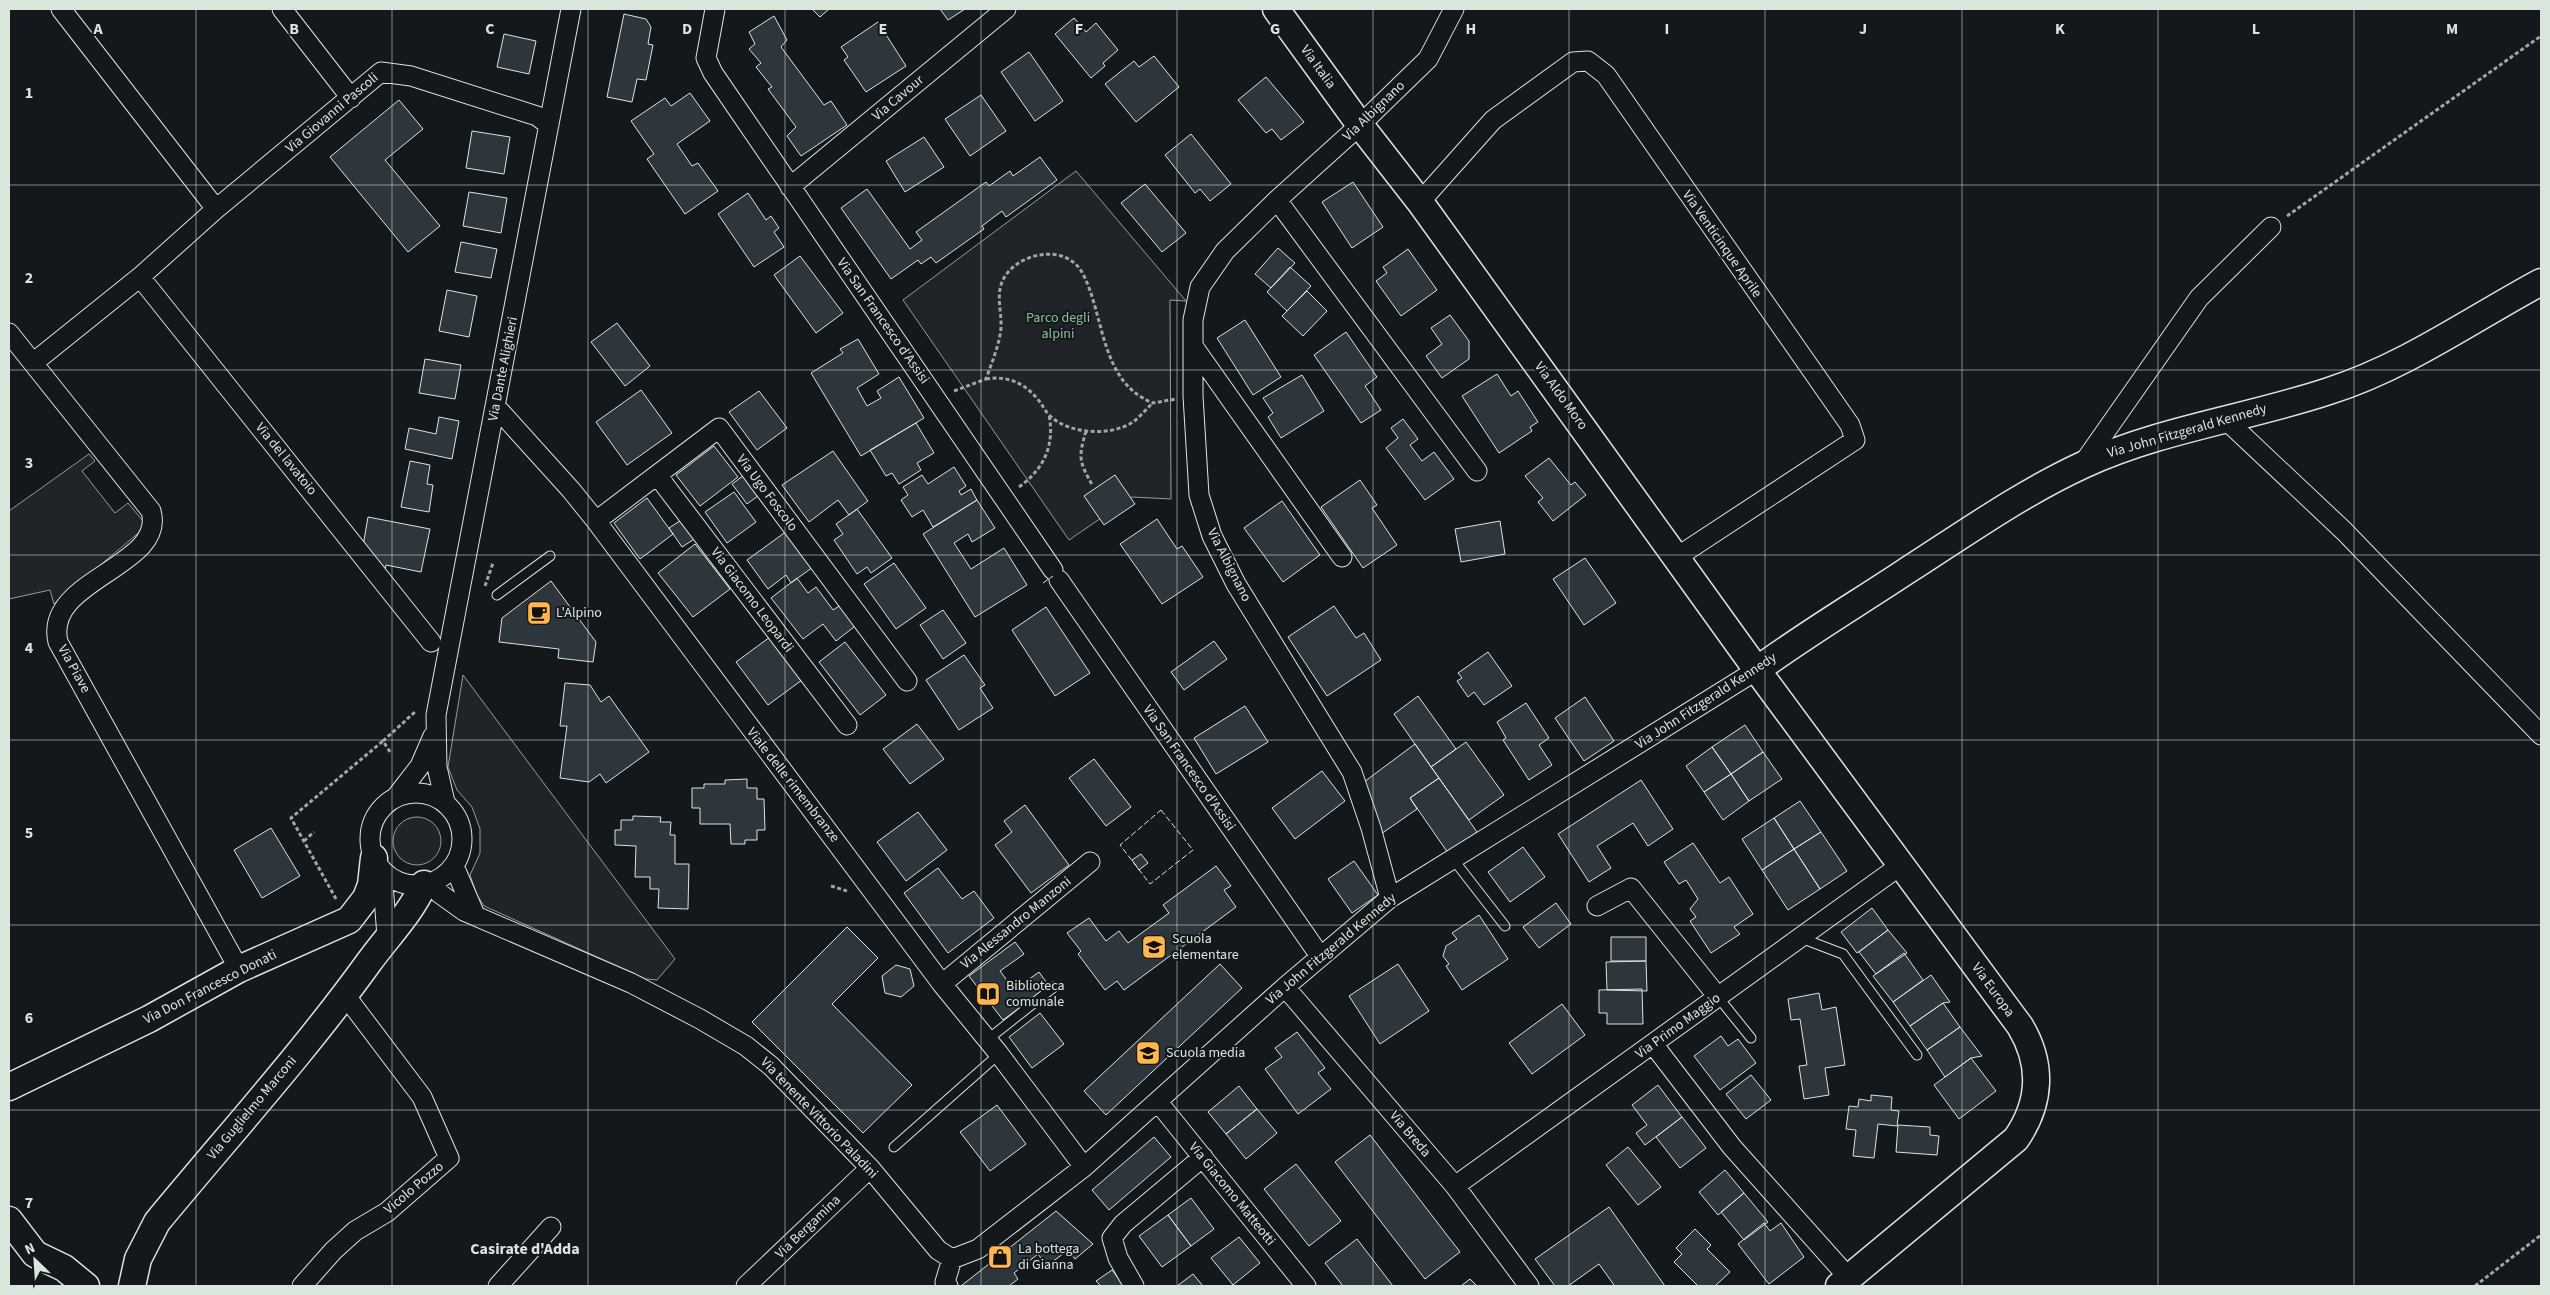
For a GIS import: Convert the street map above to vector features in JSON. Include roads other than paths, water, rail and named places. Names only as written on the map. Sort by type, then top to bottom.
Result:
[{"type":"street","points":[[61,9],[216,209]]},
{"type":"street","points":[[282,9],[351,98]]},
{"type":"street","name":"Via San Francesco d'Assisi","points":[[715,9],[706,58],[713,73],[1005,497],[1056,575],[1320,956]]},
{"type":"street","name":"Via Cavour","points":[[790,187],[1006,9]]},
{"type":"street","name":"Via Italia","points":[[1276,9],[1360,126]]},
{"type":"street","name":"Via Albignano","points":[[1390,898],[1371,828],[1352,772],[1236,584],[1212,536],[1199,495],[1193,396],[1193,320],[1200,287],[1226,251],[1277,200],[1360,126],[1428,59],[1454,9]]},
{"type":"street","name":"Via Dante Alighieri","points":[[396,797],[420,766],[435,730],[549,125],[567,10]]},
{"type":"street","name":"Via Venticinque Aprile","points":[[1420,202],[1493,120],[1573,62],[1588,61],[1606,75],[1850,425],[1855,440],[1677,557]]},
{"type":"street","name":"Via Giovanni Pascoli","points":[[33,364],[140,277],[216,209],[381,72],[411,76],[537,116],[549,125]]},
{"type":"street","name":"Via Aldo Moro","points":[[1360,126],[1420,202],[1757,670]]},
{"type":"street","points":[[1277,200],[1477,471]]},
{"type":"street","points":[[2082,465],[2199,298],[2271,227]]},
{"type":"street","name":"Via del lavatoio","points":[[140,277],[431,642]]},
{"type":"street","name":"Via John Fitzgerald Kennedy","points":[[952,1259],[978,1250],[1084,1168],[1320,956],[1390,898],[1757,670],[1799,639],[2041,486],[2082,465],[2122,448],[2330,391],[2409,357],[2541,282]]},
{"type":"street","name":"Via Piave","points":[[9,333],[146,504],[153,520],[153,528],[145,543],[61,611],[56,626],[58,642],[240,969]]},
{"type":"street","points":[[1193,346],[1342,557]]},
{"type":"street","name":"Viale delle rimembranze","points":[[496,407],[571,490],[596,521],[942,984],[1084,1168]]},
{"type":"street","points":[[2225,419],[2344,531],[2541,735]]},
{"type":"street","name":"Via Ugo Foscolo","points":[[596,521],[719,428],[907,681]]},
{"type":"street","name":"Via Giacomo Leopardi","points":[[657,475],[846,725]]},
{"type":"street","name":"Via Europa","points":[[1757,670],[1902,865],[2027,1038],[2036,1063],[2036,1094],[2025,1126],[2004,1151],[1844,1282]]},
{"type":"street","name":"Via Dante Alighieri","points":[[435,730],[437,766],[445,802]]},
{"type":"street","points":[[378,864],[401,883],[427,884],[439,879],[454,866],[460,856],[462,833],[453,811],[445,802],[434,796],[421,793],[396,797],[384,805],[376,816],[371,829],[370,844],[378,864],[387,937]]},
{"type":"street","name":"Via Alessandro Manzoni","points":[[942,984],[1090,862]]},
{"type":"street","name":"Via Don Francesco Donati","points":[[9,1087],[148,1019],[240,969],[350,920],[366,898],[378,864]]},
{"type":"street","name":"Via Primo Maggio","points":[[1454,1186],[1902,865]]},
{"type":"street","points":[[454,866],[475,915]]},
{"type":"street","name":"Via tenente Vittorio Paladini","points":[[427,884],[464,911],[631,983],[700,1019],[746,1046],[771,1066],[870,1168],[938,1250],[952,1259]]},
{"type":"street","name":"Via Guglielmo Marconi","points":[[132,1286],[138,1259],[157,1222],[345,995],[387,937],[404,918],[427,884]]},
{"type":"street","points":[[1597,906],[1631,888],[1718,997]]},
{"type":"street","name":"Via Breda","points":[[1285,987],[1454,1186],[1530,1286]]},
{"type":"street","name":"Vicolo Pozzo","points":[[302,1286],[333,1251],[355,1231],[387,1212],[449,1158],[422,1097],[345,995]]},
{"type":"street","points":[[1653,1044],[1732,1147],[1844,1282]]},
{"type":"street","name":"Via Giacomo Matteotti","points":[[1158,1102],[1306,1286]]},
{"type":"street","points":[[1134,1286],[1118,1258],[1112,1238],[1123,1224],[1203,1158]]},
{"type":"street","name":"Via Bergamina","points":[[746,1286],[870,1168]]},
{"type":"street","points":[[9,1220],[35,1254],[64,1268],[86,1286]]},
{"type":"street","points":[[498,1286],[551,1227]]},
{"type":"street","points":[[945,1285],[952,1259]]},
{"type":"lane","points":[[497,596],[550,556]]},
{"type":"lane","points":[[1453,859],[1504,926]]},
{"type":"lane","points":[[1801,938],[1843,954],[1917,1054]]},
{"type":"lane","points":[[894,1147],[1054,987]]},
{"type":"lane","points":[[1718,997],[1751,1038]]},
{"type":"place","name":"L'Alpino","points":[[539,613]]},
{"type":"place","name":"Scuola elementare","points":[[1154,947]]},
{"type":"place","name":"Biblioteca comunale","points":[[988,994]]},
{"type":"place","name":"Scuola media","points":[[1148,1053]]},
{"type":"place","name":"La bottega di Gianna","points":[[1000,1257]]},
{"type":"district","name":"Casirate d'Adda","points":[[525,1249]]},
{"type":"park label","name":"Parco degli alpini","points":[[1058,326]]}]
